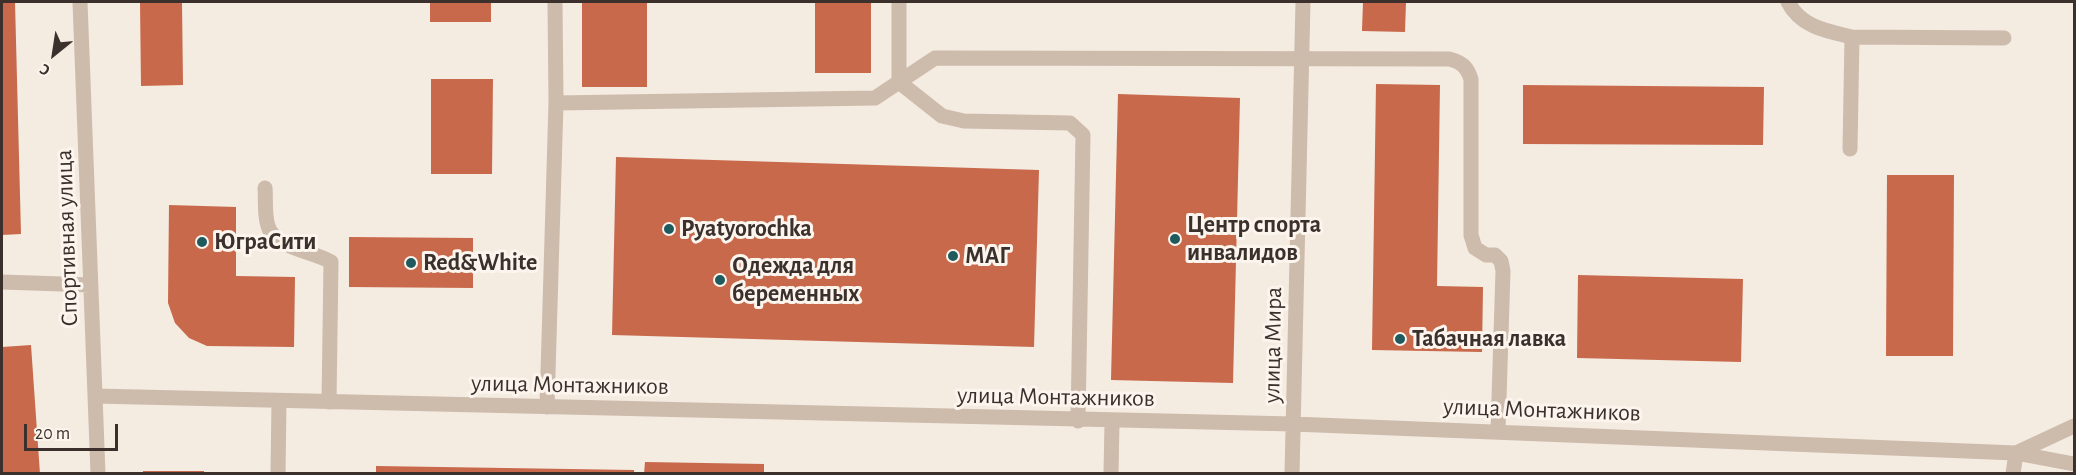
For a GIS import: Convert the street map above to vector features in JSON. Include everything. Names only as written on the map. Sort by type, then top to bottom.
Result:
[{"type":"street","name":"Спортивная улица","points":[[80,2],[98,474]]},
{"type":"street","points":[[547,407],[556,103],[555,2]]},
{"type":"street","points":[[899,2],[899,82]]},
{"type":"street","name":"улица Мира","points":[[1292,474],[1303,2]]},
{"type":"street","points":[[1788,2],[1795,15],[1821,30],[1852,37],[2004,38]]},
{"type":"street","points":[[1850,149],[1852,37]]},
{"type":"street","points":[[556,103],[875,99],[935,58],[1449,59],[1460,61],[1468,69],[1471,79],[1470,235],[1475,248],[1486,255],[1495,255],[1501,261],[1503,271],[1498,431]]},
{"type":"street","points":[[899,82],[942,116],[963,122],[1070,123],[1083,135],[1078,421]]},
{"type":"street","points":[[265,188],[267,225],[272,235],[285,244],[318,254],[331,262],[329,402]]},
{"type":"street","points":[[2,282],[91,285]]},
{"type":"street","name":"улица Монтажников","points":[[94,396],[1112,422],[1293,424],[1498,431],[2016,453],[2074,464]]},
{"type":"street","points":[[278,474],[279,401]]},
{"type":"street","points":[[1112,422],[1112,474]]},
{"type":"street","points":[[2013,474],[2016,453],[2074,426]]},
{"type":"building","points":[[2,2],[15,2],[21,234],[2,235]]},
{"type":"building","points":[[140,2],[182,2],[183,85],[141,86]]},
{"type":"building","points":[[430,2],[491,2],[491,22],[430,22]]},
{"type":"building","points":[[582,2],[647,2],[647,87],[582,87]]},
{"type":"building","points":[[815,2],[871,2],[871,73],[815,73]]},
{"type":"building","points":[[1363,2],[1406,2],[1405,32],[1362,31]]},
{"type":"building","points":[[431,79],[493,79],[492,174],[431,174]]},
{"type":"building","points":[[1376,84],[1440,85],[1437,286],[1483,287],[1482,352],[1372,350]]},
{"type":"building","points":[[1523,85],[1764,87],[1763,145],[1523,144]]},
{"type":"building","name":"Центр спорта инвалидов","points":[[1118,94],[1240,98],[1233,383],[1111,380]]},
{"type":"building","points":[[616,157],[1039,170],[1034,347],[612,335]]},
{"type":"building","points":[[1887,175],[1954,175],[1953,356],[1886,356]]},
{"type":"building","name":"ЮграСити","points":[[169,205],[236,207],[236,276],[295,277],[294,347],[207,346],[189,338],[175,323],[168,303]]},
{"type":"building","name":"Red&White","points":[[349,237],[473,238],[473,288],[349,287]]},
{"type":"building","points":[[1578,275],[1743,279],[1741,362],[1577,358]]},
{"type":"building","points":[[31,345],[40,474],[2,474],[2,347]]},
{"type":"building","points":[[645,462],[764,464],[764,474],[644,474]]},
{"type":"building","points":[[376,466],[634,470],[634,474],[376,474]]},
{"type":"building","points":[[143,471],[204,471],[204,474],[143,474]]},
{"type":"place","name":"Pyatyorochka","points":[[669,229]]},
{"type":"place","name":"Центр спорта инвалидов","points":[[1175,239]]},
{"type":"place","name":"ЮграСити","points":[[202,242]]},
{"type":"place","name":"МАГ","points":[[953,256]]},
{"type":"place","name":"Red&White","points":[[411,263]]},
{"type":"place","name":"Одежда для беременных","points":[[720,280]]},
{"type":"place","name":"Табачная лавка","points":[[1400,339]]}]
